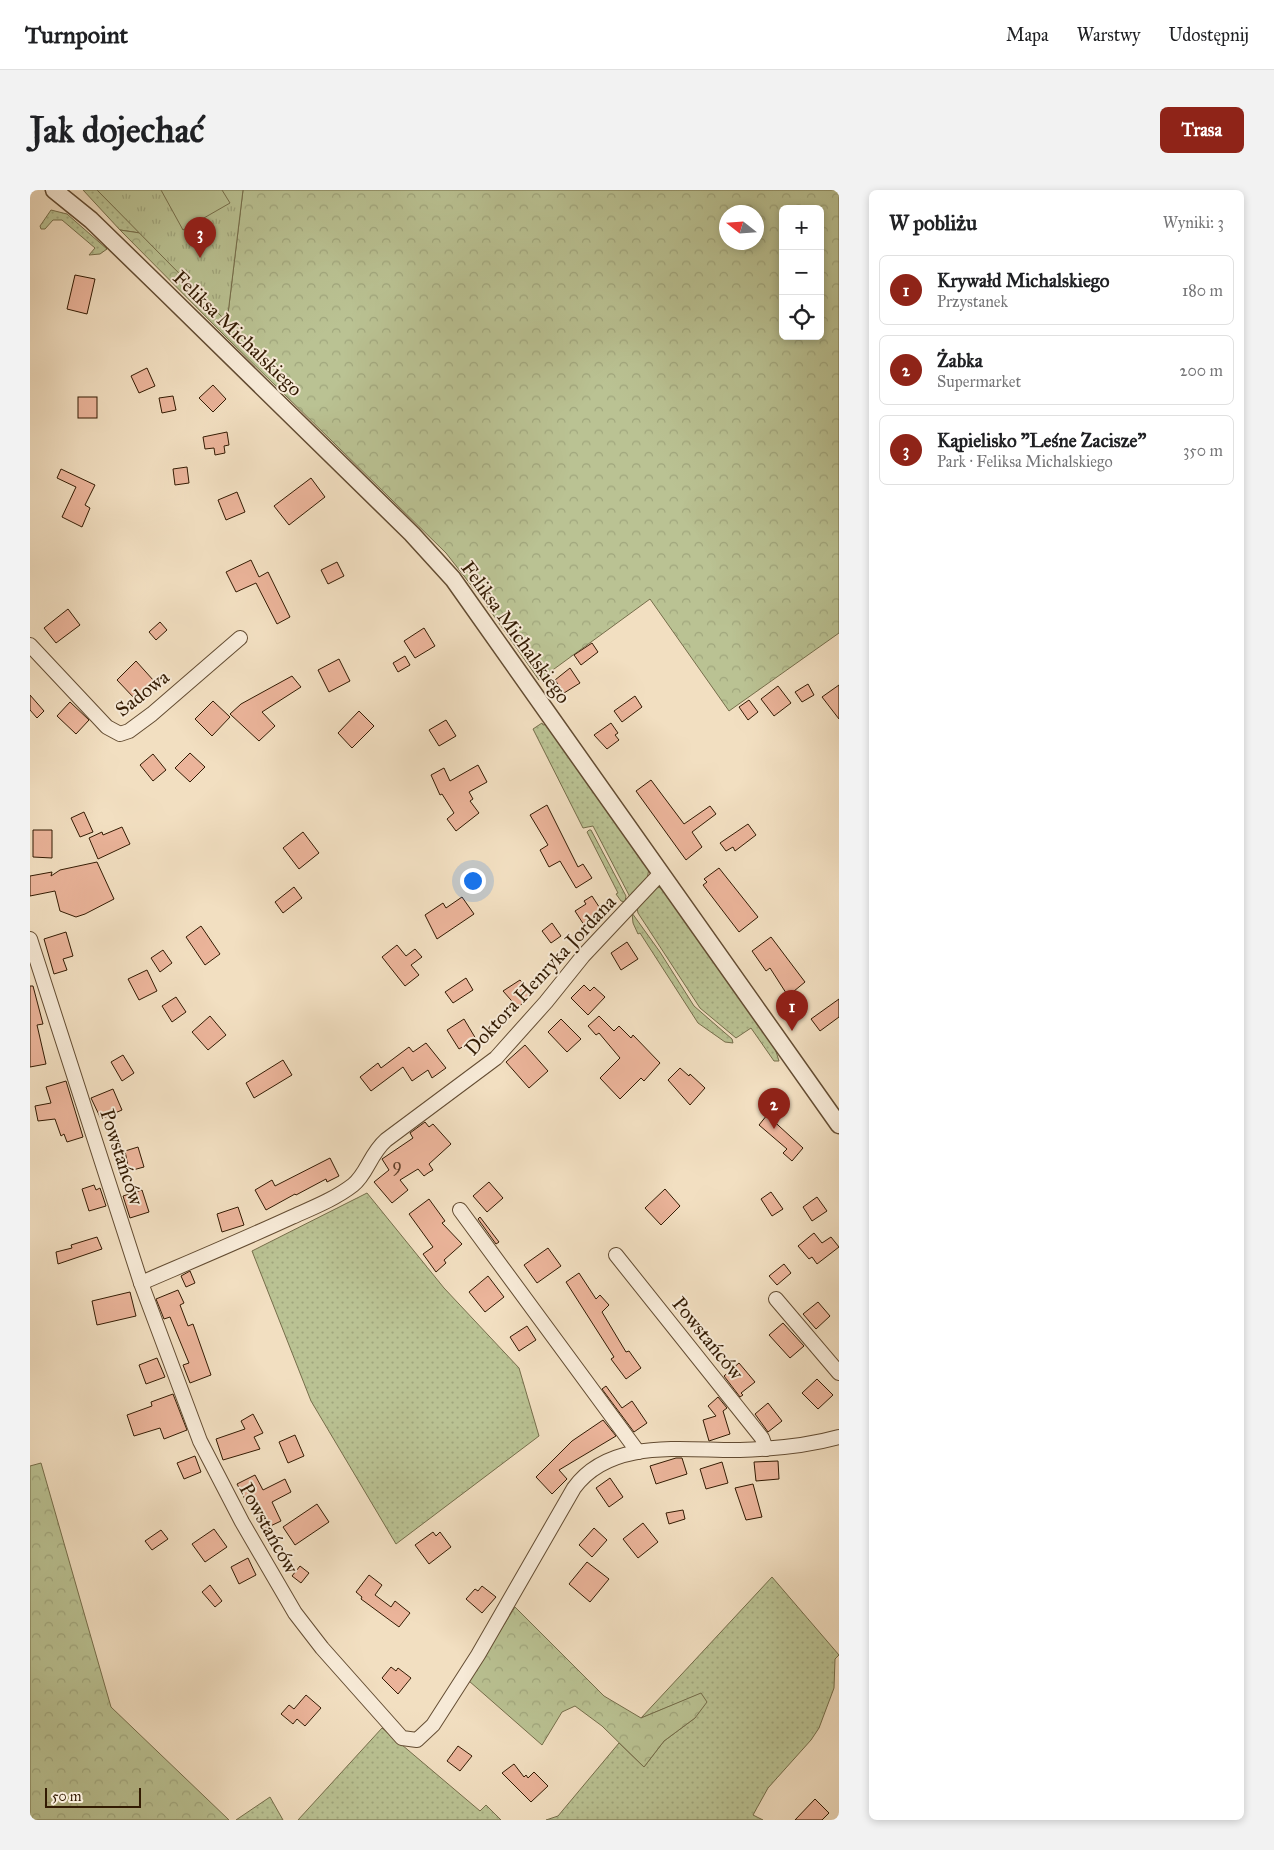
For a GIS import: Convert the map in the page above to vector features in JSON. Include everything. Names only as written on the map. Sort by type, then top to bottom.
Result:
[{"type":"street","name":"Feliksa Michalskiego","points":[[54,190],[91,220],[350,472],[444,569],[476,609],[839,1125]]},
{"type":"street","name":"Feliksa Michalskiego","points":[[68,190],[91,220]]},
{"type":"street","name":"Sadowa","points":[[30,645],[107,727],[120,734],[129,731],[152,714],[240,638]]},
{"type":"street","name":"Doktora Henryka Jordana","points":[[141,1283],[257,1233],[350,1188],[359,1179],[369,1159],[386,1140],[496,1058],[546,1002],[583,956],[661,872]]},
{"type":"street","name":"Powstańców","points":[[30,939],[141,1283],[200,1441],[257,1549],[306,1629],[395,1733],[404,1739],[420,1739],[433,1725],[487,1641],[579,1482],[597,1466],[638,1452],[766,1449],[839,1437]]},
{"type":"street","points":[[460,1210],[638,1452]]},
{"type":"street","name":"Powstańców","points":[[616,1255],[762,1438],[766,1449]]},
{"type":"street","points":[[776,1299],[839,1373]]},
{"type":"green space","points":[[83,190],[97,190],[140,233],[120,230]]},
{"type":"green space","points":[[97,190],[243,190],[227,322]]},
{"type":"green space","points":[[161,190],[222,190],[230,203],[183,230]]},
{"type":"green space","points":[[243,190],[839,190],[839,633],[729,711],[650,599],[539,680],[482,599],[446,553],[120,230],[140,233],[227,322]]},
{"type":"green space","points":[[51,210],[67,214],[107,249],[100,254],[89,255],[95,248],[62,220],[53,220],[45,229],[41,229],[40,226]]},
{"type":"green space","points":[[542,723],[543,725],[548,724],[649,868],[647,880],[630,897],[593,826],[583,828],[533,729]]},
{"type":"green space","points":[[591,830],[626,896],[625,902],[621,901],[616,894],[618,893],[587,832]]},
{"type":"green space","points":[[656,887],[662,888],[774,1045],[779,1061],[774,1061],[751,1028],[736,1038],[700,1008],[638,913],[637,908]]},
{"type":"green space","points":[[632,913],[660,952],[694,1006],[732,1039],[733,1043],[725,1042],[698,1023],[640,933],[638,934],[633,923]]},
{"type":"green space","points":[[367,1193],[444,1288],[519,1368],[539,1436],[396,1544],[311,1401],[252,1251]]},
{"type":"green space","points":[[41,1463],[111,1707],[229,1820],[30,1820],[30,1466]]},
{"type":"green space","points":[[772,1577],[839,1655],[835,1659],[834,1688],[819,1728],[811,1740],[768,1788],[753,1815],[763,1820],[546,1820],[558,1816],[619,1743],[644,1767],[664,1741],[695,1718],[700,1694],[641,1718]]},
{"type":"green space","points":[[515,1607],[604,1696],[641,1718],[701,1693],[707,1702],[695,1718],[664,1741],[644,1767],[602,1726],[575,1706],[562,1712],[542,1745],[469,1681]]},
{"type":"green space","points":[[382,1728],[480,1811],[486,1805],[501,1820],[298,1820]]},
{"type":"green space","points":[[270,1797],[283,1820],[236,1820]]},
{"type":"building","points":[[75,275],[95,279],[87,314],[67,309]]},
{"type":"building","points":[[147,368],[155,386],[139,393],[131,376]]},
{"type":"building","points":[[213,385],[226,399],[213,412],[199,398]]},
{"type":"building","points":[[173,396],[176,410],[162,413],[159,398]]},
{"type":"building","points":[[78,397],[97,397],[97,418],[78,418]]},
{"type":"building","points":[[227,432],[229,445],[224,446],[225,453],[215,455],[214,448],[205,449],[203,437]]},
{"type":"building","points":[[187,467],[189,483],[175,485],[173,469]]},
{"type":"building","points":[[61,469],[95,485],[85,505],[90,508],[82,527],[62,517],[76,487],[57,478]]},
{"type":"building","points":[[311,478],[325,497],[289,525],[274,506]]},
{"type":"building","points":[[237,492],[245,512],[226,520],[218,500]]},
{"type":"building","points":[[251,560],[259,577],[268,572],[290,617],[277,624],[256,583],[236,592],[226,572]]},
{"type":"building","points":[[337,562],[344,576],[328,584],[321,570]]},
{"type":"building","points":[[68,609],[80,625],[56,643],[44,628]]},
{"type":"building","points":[[160,622],[167,630],[156,640],[149,632]]},
{"type":"building","points":[[424,628],[435,646],[415,658],[404,641]]},
{"type":"building","points":[[592,643],[598,652],[581,665],[574,655]]},
{"type":"building","points":[[405,656],[410,665],[398,672],[393,663]]},
{"type":"building","points":[[339,659],[350,681],[329,692],[318,670]]},
{"type":"building","points":[[136,661],[154,681],[135,699],[117,680]]},
{"type":"building","points":[[570,668],[580,683],[564,693],[555,680]]},
{"type":"building","points":[[292,676],[301,687],[262,712],[275,726],[259,741],[230,714],[241,704]]},
{"type":"building","points":[[808,684],[814,695],[802,702],[795,692]]},
{"type":"building","points":[[839,685],[839,719],[822,697]]},
{"type":"building","points":[[778,686],[791,703],[774,716],[761,699]]},
{"type":"building","points":[[30,695],[44,711],[37,718],[30,710]]},
{"type":"building","points":[[635,696],[642,707],[622,722],[614,711]]},
{"type":"building","points":[[749,700],[758,712],[748,720],[739,707]]},
{"type":"building","points":[[213,701],[230,717],[212,736],[195,719]]},
{"type":"building","points":[[70,702],[89,720],[76,734],[57,716]]},
{"type":"building","points":[[359,711],[374,726],[352,748],[338,733]]},
{"type":"building","points":[[446,720],[456,736],[439,746],[429,730]]},
{"type":"building","points":[[611,723],[618,733],[615,735],[619,740],[607,749],[594,735]]},
{"type":"building","points":[[190,753],[205,767],[190,782],[175,768]]},
{"type":"building","points":[[153,754],[166,770],[153,781],[140,765]]},
{"type":"building","points":[[478,765],[487,782],[469,792],[473,799],[470,801],[479,813],[456,831],[447,819],[454,813],[442,794],[440,795],[431,775],[444,768],[450,781]]},
{"type":"building","points":[[651,780],[684,824],[710,806],[716,814],[692,832],[702,847],[686,860],[636,791]]},
{"type":"building","points":[[547,805],[578,867],[583,864],[592,878],[576,888],[560,861],[549,867],[540,850],[548,845],[530,815]]},
{"type":"building","points":[[84,812],[93,832],[80,837],[71,818]]},
{"type":"building","points":[[748,824],[756,835],[735,851],[733,847],[726,851],[720,843]]},
{"type":"building","points":[[122,827],[130,844],[98,859],[89,838],[102,832],[103,835]]},
{"type":"building","points":[[33,830],[52,830],[52,858],[33,857]]},
{"type":"building","points":[[303,832],[319,853],[299,869],[283,848]]},
{"type":"building","points":[[97,862],[114,899],[85,914],[76,917],[60,911],[55,891],[30,896],[30,876],[52,872],[51,876],[60,870]]},
{"type":"building","points":[[719,868],[758,917],[739,932],[703,885],[707,882],[704,879]]},
{"type":"building","points":[[294,887],[302,898],[283,913],[275,902]]},
{"type":"building","points":[[592,896],[605,916],[586,928],[575,911],[586,904],[584,901]]},
{"type":"building","points":[[462,897],[474,914],[437,939],[425,915],[443,903],[446,908]]},
{"type":"building","points":[[552,923],[561,936],[551,943],[542,931]]},
{"type":"building","points":[[201,926],[220,954],[205,965],[186,937]]},
{"type":"building","points":[[66,932],[73,956],[63,959],[67,970],[54,974],[44,939]]},
{"type":"building","points":[[771,937],[805,982],[788,996],[770,968],[766,971],[752,951]]},
{"type":"building","points":[[627,942],[638,959],[621,970],[611,953]]},
{"type":"building","points":[[397,945],[406,956],[415,949],[422,957],[411,965],[419,975],[405,986],[382,957]]},
{"type":"building","points":[[163,950],[172,963],[160,972],[151,958]]},
{"type":"building","points":[[147,970],[157,991],[139,1000],[128,979]]},
{"type":"building","points":[[466,978],[473,990],[453,1003],[445,992]]},
{"type":"building","points":[[520,980],[532,993],[518,1008],[503,991]]},
{"type":"building","points":[[584,985],[590,991],[594,987],[605,997],[588,1015],[571,998]]},
{"type":"building","points":[[30,986],[33,986],[43,1024],[37,1025],[46,1064],[30,1067]]},
{"type":"building","points":[[176,997],[186,1012],[172,1022],[162,1006]]},
{"type":"building","points":[[839,999],[839,1017],[820,1031],[811,1019]]},
{"type":"building","points":[[210,1016],[226,1035],[208,1050],[192,1032]]},
{"type":"building","points":[[599,1016],[614,1031],[619,1026],[631,1038],[633,1035],[660,1063],[644,1081],[641,1078],[620,1099],[600,1078],[620,1058],[599,1033],[596,1035],[588,1026]]},
{"type":"building","points":[[464,1019],[476,1039],[459,1049],[447,1030]]},
{"type":"building","points":[[561,1019],[581,1039],[567,1052],[548,1032]]},
{"type":"building","points":[[426,1043],[446,1068],[432,1078],[428,1070],[412,1081],[403,1067],[371,1091],[360,1077],[378,1063],[381,1068],[409,1047],[413,1052]]},
{"type":"building","points":[[525,1045],[548,1071],[529,1088],[506,1062]]},
{"type":"building","points":[[123,1055],[134,1073],[122,1081],[111,1062]]},
{"type":"building","points":[[283,1060],[292,1075],[254,1098],[246,1083]]},
{"type":"building","points":[[680,1068],[689,1076],[690,1074],[705,1088],[690,1105],[668,1080]]},
{"type":"building","points":[[66,1081],[83,1137],[67,1142],[64,1134],[61,1136],[55,1119],[38,1121],[35,1106],[51,1103],[46,1087]]},
{"type":"building","points":[[113,1089],[122,1110],[101,1119],[91,1098]]},
{"type":"building","points":[[767,1115],[803,1148],[792,1161],[783,1153],[787,1149],[759,1125]]},
{"type":"building","points":[[425,1122],[429,1127],[433,1124],[451,1144],[429,1164],[433,1170],[424,1176],[418,1169],[400,1180],[408,1190],[392,1203],[374,1182],[389,1170],[382,1159],[413,1138],[410,1133]]},
{"type":"building","points":[[138,1147],[144,1167],[129,1171],[125,1151]]},
{"type":"building","points":[[330,1158],[339,1176],[327,1182],[326,1179],[266,1210],[255,1190],[272,1180],[275,1186]]},
{"type":"building","points":[[489,1182],[503,1198],[487,1212],[473,1196]]},
{"type":"building","points":[[94,1185],[96,1190],[100,1188],[106,1206],[89,1211],[82,1189]]},
{"type":"building","points":[[665,1189],[680,1206],[661,1225],[645,1208]]},
{"type":"building","points":[[142,1190],[149,1212],[130,1218],[123,1196]]},
{"type":"building","points":[[771,1192],[783,1209],[772,1216],[761,1199]]},
{"type":"building","points":[[817,1197],[827,1211],[812,1221],[803,1207]]},
{"type":"building","points":[[429,1199],[445,1221],[442,1223],[462,1244],[444,1260],[446,1263],[436,1272],[423,1254],[433,1247],[409,1214]]},
{"type":"building","points":[[238,1207],[244,1225],[222,1232],[217,1214]]},
{"type":"building","points":[[480,1217],[499,1242],[496,1244],[478,1219]]},
{"type":"building","points":[[814,1233],[822,1243],[831,1237],[839,1247],[817,1264],[812,1257],[809,1259],[798,1246]]},
{"type":"building","points":[[97,1237],[102,1249],[58,1264],[56,1252],[72,1248],[71,1245]]},
{"type":"building","points":[[548,1248],[561,1266],[537,1283],[524,1265]]},
{"type":"building","points":[[784,1264],[791,1273],[777,1285],[769,1276]]},
{"type":"building","points":[[190,1271],[195,1283],[186,1287],[181,1276]]},
{"type":"building","points":[[579,1273],[596,1299],[600,1295],[609,1305],[602,1312],[626,1352],[629,1351],[641,1368],[626,1379],[611,1359],[614,1357],[566,1282]]},
{"type":"building","points":[[488,1276],[504,1297],[485,1312],[469,1292]]},
{"type":"building","points":[[178,1290],[184,1303],[180,1305],[188,1326],[193,1324],[211,1375],[190,1383],[183,1365],[189,1363],[170,1317],[164,1319],[156,1299]]},
{"type":"building","points":[[130,1292],[136,1316],[97,1325],[92,1301]]},
{"type":"building","points":[[818,1302],[830,1316],[816,1329],[803,1314]]},
{"type":"building","points":[[783,1323],[804,1346],[790,1358],[769,1335]]},
{"type":"building","points":[[527,1326],[536,1340],[519,1351],[510,1337]]},
{"type":"building","points":[[157,1358],[165,1377],[146,1384],[139,1365]]},
{"type":"building","points":[[739,1363],[755,1382],[741,1393],[743,1395],[740,1397],[724,1376]]},
{"type":"building","points":[[817,1379],[833,1395],[818,1409],[802,1393]]},
{"type":"building","points":[[606,1386],[622,1408],[632,1401],[647,1423],[634,1432],[602,1389]]},
{"type":"building","points":[[173,1394],[187,1430],[164,1439],[160,1428],[134,1436],[127,1415],[152,1406],[151,1402]]},
{"type":"building","points":[[718,1397],[727,1408],[723,1411],[730,1434],[709,1441],[703,1420],[716,1416],[708,1406]]},
{"type":"building","points":[[768,1403],[782,1421],[768,1432],[755,1414]]},
{"type":"building","points":[[253,1414],[263,1433],[254,1437],[260,1449],[223,1460],[216,1439],[245,1429],[241,1421]]},
{"type":"building","points":[[603,1420],[616,1436],[559,1470],[567,1479],[552,1494],[536,1477],[572,1441]]},
{"type":"building","points":[[295,1435],[304,1456],[288,1463],[279,1442]]},
{"type":"building","points":[[195,1456],[201,1472],[184,1479],[177,1463]]},
{"type":"building","points":[[682,1458],[687,1474],[656,1484],[650,1466]]},
{"type":"building","points":[[778,1461],[779,1479],[756,1481],[754,1462]]},
{"type":"building","points":[[722,1462],[728,1483],[706,1489],[700,1469]]},
{"type":"building","points":[[255,1475],[263,1490],[285,1479],[291,1492],[272,1502],[281,1521],[264,1529],[251,1501],[247,1503],[237,1484]]},
{"type":"building","points":[[610,1478],[623,1497],[609,1507],[596,1488]]},
{"type":"building","points":[[753,1484],[762,1517],[746,1520],[735,1488]]},
{"type":"building","points":[[317,1504],[329,1522],[295,1545],[283,1527]]},
{"type":"building","points":[[683,1510],[685,1519],[669,1524],[666,1513]]},
{"type":"building","points":[[643,1523],[658,1542],[638,1558],[623,1539]]},
{"type":"building","points":[[594,1528],[607,1540],[592,1557],[579,1545]]},
{"type":"building","points":[[214,1529],[227,1547],[205,1562],[192,1544]]},
{"type":"building","points":[[161,1530],[168,1539],[152,1550],[145,1541]]},
{"type":"building","points":[[433,1532],[436,1536],[440,1532],[451,1547],[429,1564],[415,1545]]},
{"type":"building","points":[[248,1558],[256,1575],[239,1584],[231,1567]]},
{"type":"building","points":[[587,1562],[609,1579],[590,1602],[569,1584]]},
{"type":"building","points":[[300,1566],[309,1573],[301,1583],[292,1576]]},
{"type":"building","points":[[369,1575],[382,1585],[375,1595],[391,1607],[395,1601],[410,1613],[399,1627],[361,1599],[362,1597],[356,1592]]},
{"type":"building","points":[[210,1585],[222,1601],[215,1607],[202,1592]]},
{"type":"building","points":[[482,1586],[496,1597],[482,1613],[466,1599],[475,1589],[478,1591]]},
{"type":"building","points":[[391,1667],[396,1671],[398,1668],[411,1678],[398,1694],[382,1678]]},
{"type":"building","points":[[306,1695],[321,1708],[305,1726],[297,1719],[293,1724],[281,1714],[289,1705],[294,1709]]},
{"type":"building","points":[[458,1746],[472,1756],[460,1771],[447,1761]]},
{"type":"building","points":[[514,1764],[524,1777],[526,1775],[528,1778],[534,1772],[548,1786],[531,1802],[502,1773]]},
{"type":"building","points":[[815,1799],[829,1813],[822,1820],[795,1820]]},
{"type":"place","name":"Kąpielisko \"Leśne Zacisze\"","points":[[200,258]]},
{"type":"place","name":"Krywałd Michalskiego","points":[[792,1031]]},
{"type":"place","name":"Żabka","points":[[774,1129]]}]
